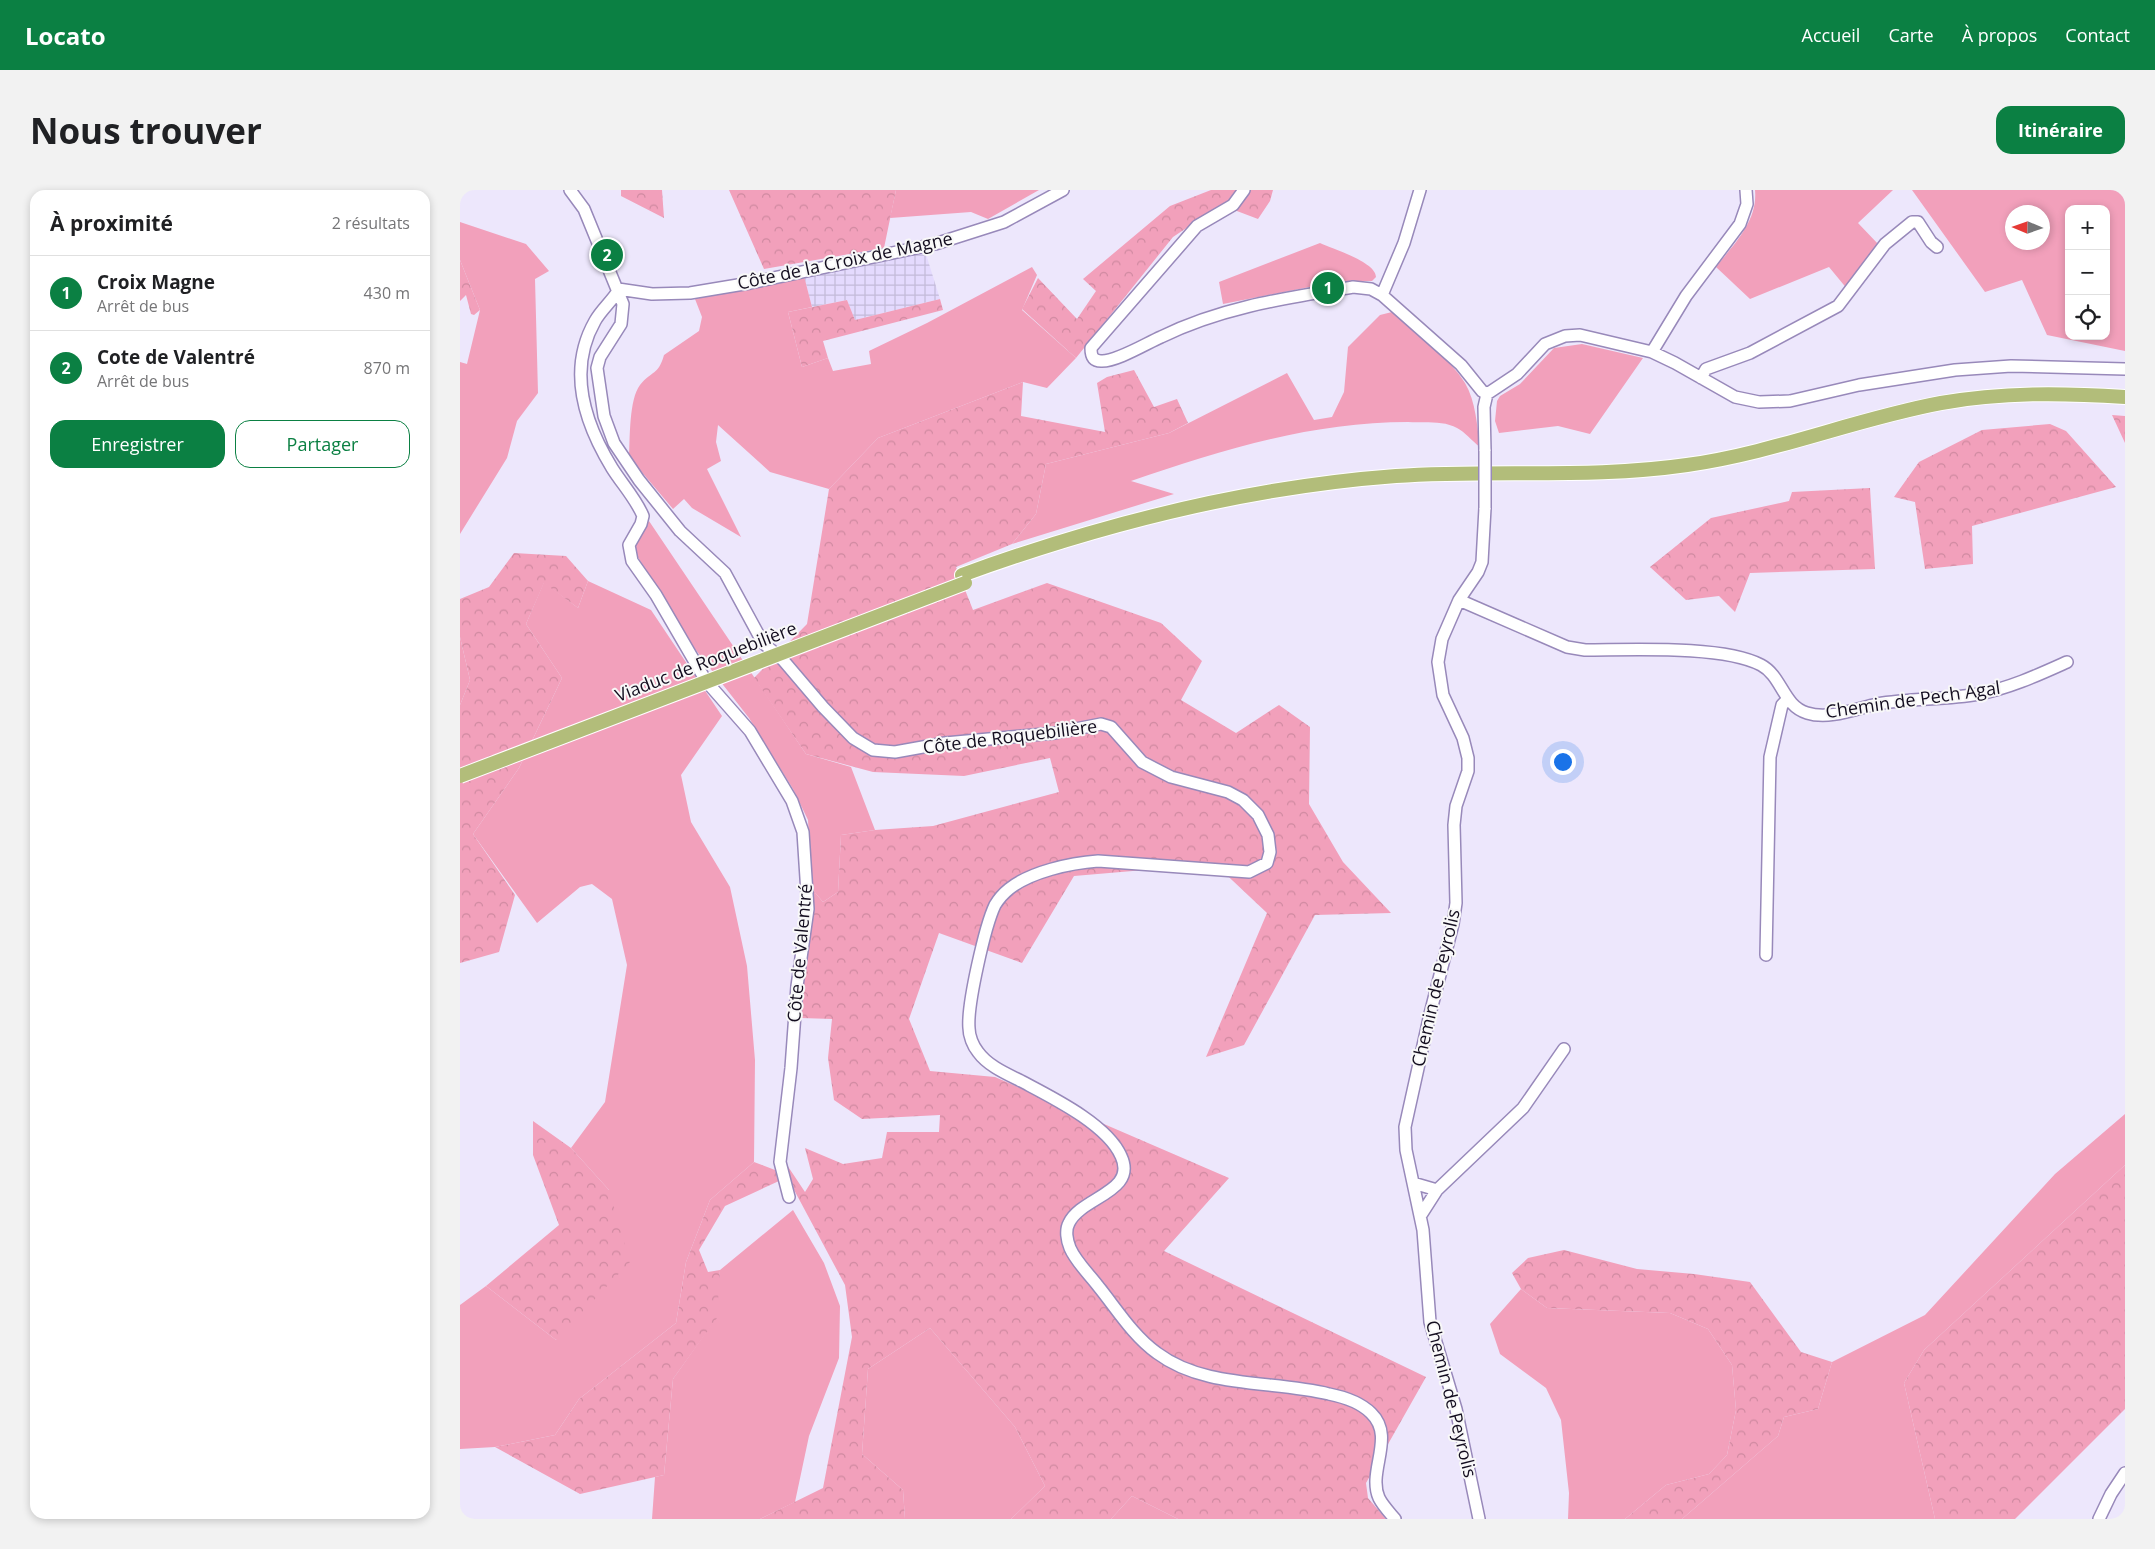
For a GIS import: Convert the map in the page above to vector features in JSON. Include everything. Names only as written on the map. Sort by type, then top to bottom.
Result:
[{"type":"main road","points":[[964,579],[1094,533],[1210,502],[1311,484],[1398,476],[1460,473],[1593,472],[1687,465],[1736,456],[1941,403],[2032,393],[2125,397]]},
{"type":"main road","name":"Viaduc de Roquebilière","points":[[460,767],[964,579]]},
{"type":"main road","name":"Viaduc de Roquebilière","points":[[460,776],[964,579]]},
{"type":"street","points":[[570,190],[584,209],[604,262],[623,304],[607,306]]},
{"type":"street","name":"Côte de la Croix de Magne","points":[[618,290],[660,294],[690,292],[750,282],[935,244],[1004,222],[1063,190]]},
{"type":"street","points":[[1244,190],[1233,205],[1197,226],[1118,314],[1091,348],[1092,356],[1095,359],[1101,362],[1114,359],[1186,325],[1241,307],[1353,287],[1371,289],[1382,295],[1461,365],[1482,391],[1487,394],[1517,374],[1544,344],[1565,336],[1599,338],[1652,352],[1735,397],[1759,402],[1790,400],[1859,384],[1954,370],[2011,366],[2125,369]]},
{"type":"street","points":[[1382,295],[1401,250],[1420,190]]},
{"type":"street","points":[[1652,352],[1686,296],[1740,224],[1747,204],[1746,190]]},
{"type":"street","points":[[1701,378],[1706,369],[1750,353],[1838,306],[1884,244],[1912,222],[1918,222],[1931,242],[1937,247]]},
{"type":"street","name":"Côte de Valentré","points":[[618,290],[607,306],[600,312],[588,336],[584,357],[581,397],[600,447],[643,516],[642,524],[629,545],[632,562],[656,595],[706,681],[750,731],[795,806],[803,832],[808,908],[797,986],[791,1068],[780,1162],[789,1197]]},
{"type":"street","name":"Côte de Roquebilière","points":[[623,304],[621,324],[600,357],[597,368],[604,416],[614,443],[639,480],[680,531],[725,573],[763,642],[783,660],[822,707],[853,738],[873,750],[895,752],[945,743],[1055,733],[1101,724],[1111,727],[1142,762],[1171,777],[1228,792],[1243,800],[1258,815],[1268,834],[1270,852],[1267,863],[1249,872],[1098,861],[1076,862],[1050,869],[1009,889],[995,904],[983,947],[969,1013],[969,1031],[979,1054],[989,1063],[1060,1102],[1091,1123],[1109,1138],[1120,1153],[1125,1166],[1122,1179],[1112,1190],[1076,1211],[1068,1224],[1067,1242],[1080,1264],[1138,1336],[1156,1353],[1176,1365],[1196,1373],[1222,1379],[1316,1390],[1362,1405],[1378,1422],[1382,1437],[1376,1484],[1379,1498],[1395,1519]]},
{"type":"street","name":"Chemin de Peyrolis","points":[[1478,1519],[1469,1465],[1456,1409],[1430,1322],[1421,1216],[1406,1150],[1407,1114],[1454,924],[1456,903],[1454,825],[1456,806],[1468,771],[1468,758],[1463,738],[1443,695],[1438,662],[1442,639],[1459,600],[1478,572],[1482,562],[1486,508],[1484,407],[1487,394]]},
{"type":"street","name":"Chemin de Pech Agal","points":[[1459,600],[1567,646],[1585,650],[1720,654],[1760,664],[1772,673],[1791,704],[1806,713],[1830,715],[1896,702],[1977,694],[2014,686],[2067,662]]},
{"type":"street","points":[[1766,955],[1770,757],[1782,705],[1788,699]]},
{"type":"street","points":[[1421,1216],[1437,1190],[1523,1108],[1564,1048]]},
{"type":"street","points":[[1414,1183],[1437,1190]]},
{"type":"street","points":[[2099,1519],[2111,1494],[2125,1473]]},
{"type":"shaded area","points":[[925,251],[940,299],[855,320],[847,300],[812,307],[804,276]]},
{"type":"green space","points":[[621,190],[662,190],[664,218],[621,196]]},
{"type":"green space","points":[[729,190],[896,190],[884,248],[764,269]]},
{"type":"green space","points":[[896,190],[1039,190],[988,219],[971,212],[890,218]]},
{"type":"green space","points":[[1211,190],[1273,190],[1270,201],[1258,219],[1221,205],[1173,237],[1076,358],[1022,309],[1038,278],[1077,319],[1096,291],[1083,279],[1170,206]]},
{"type":"green space","points":[[1755,190],[1893,190],[1858,223],[1879,245],[1848,290],[1829,267],[1750,299],[1716,267],[1737,241],[1749,222],[1753,212]]},
{"type":"green space","points":[[1912,190],[2125,190],[2125,351],[2071,340],[2110,340],[2110,205],[2065,205],[2065,339],[2047,335],[2022,280],[1985,292]]},
{"type":"green space","points":[[460,222],[526,244],[549,271],[535,279],[538,393],[517,421],[507,458],[460,534],[460,362],[467,364],[480,310],[460,260]]},
{"type":"green space","points":[[1320,243],[1362,261],[1374,271],[1376,277],[1372,281],[1340,281],[1223,304],[1219,282]]},
{"type":"green space","points":[[460,260],[480,310],[474,315],[471,314],[466,295],[460,301]]},
{"type":"green space","points":[[1032,267],[1037,275],[1022,310],[1076,358],[1047,388],[1023,382],[878,438],[829,489],[770,472],[718,425],[716,442],[721,461],[707,469],[741,537],[692,508],[684,499],[673,509],[629,457],[631,420],[636,391],[644,380],[657,370],[664,355],[699,331],[702,317],[695,299],[804,276],[812,307],[788,312],[802,367],[828,358],[833,371],[871,364],[869,351],[927,323]]},
{"type":"green space","points":[[940,299],[943,310],[823,341],[828,358],[802,367],[788,312],[847,300],[855,320]]},
{"type":"green space","points":[[1392,312],[1451,364],[1465,383],[1474,406],[1480,447],[1460,430],[1451,425],[1439,423],[1372,423],[1302,432],[1233,449],[1131,481],[1174,494],[1012,544],[1036,514],[1046,464],[1169,433],[1287,373],[1314,420],[1332,417],[1344,392],[1348,347],[1380,315]]},
{"type":"green space","points":[[1582,344],[1643,358],[1590,434],[1558,426],[1499,433],[1495,421],[1497,401],[1500,396],[1520,384],[1554,348]]},
{"type":"green space","points":[[1134,370],[1154,407],[1177,399],[1188,423],[1169,433],[1046,464],[1036,514],[1012,544],[956,567],[973,610],[1047,583],[1161,623],[1202,661],[1181,700],[1236,733],[1279,705],[1310,727],[1309,804],[1343,862],[1391,913],[1315,915],[1244,1045],[1206,1057],[1267,913],[1215,864],[1074,876],[1022,963],[939,933],[909,1019],[930,1071],[995,1077],[1229,1178],[1164,1251],[1426,1377],[1366,1483],[1368,1498],[1386,1519],[1178,1519],[1132,1496],[1111,1519],[1011,1519],[1045,1486],[1015,1427],[930,1328],[868,1369],[862,1454],[903,1490],[905,1519],[760,1519],[823,1488],[852,1337],[845,1285],[785,1173],[785,1162],[805,1192],[813,1179],[805,1148],[843,1164],[882,1158],[887,1132],[939,1132],[940,1115],[862,1119],[834,1100],[828,1058],[832,1019],[801,1018],[812,889],[823,902],[838,892],[841,835],[875,830],[933,826],[1059,792],[1050,758],[964,776],[873,772],[806,754],[754,678],[807,624],[829,489],[878,438],[1023,382],[1021,416],[1105,432],[1097,383],[1107,377]]},
{"type":"green space","points":[[2112,415],[2125,416],[2125,443]]},
{"type":"green space","points":[[2050,424],[2066,431],[2116,487],[1972,526],[1973,564],[1925,569],[1915,502],[1894,497],[1919,462],[1982,430]]},
{"type":"green space","points":[[1870,488],[1875,569],[1750,573],[1735,612],[1719,596],[1686,600],[1650,567],[1711,518],[1789,501],[1792,492]]},
{"type":"green space","points":[[649,521],[806,754],[851,767],[875,830],[841,835],[838,892],[823,902],[812,889],[808,820],[793,789],[749,718],[695,649],[634,551]]},
{"type":"green space","points":[[514,553],[566,556],[588,581],[578,608],[544,583],[526,624],[562,678],[519,768],[473,834],[515,895],[499,952],[460,963],[460,705],[470,680],[460,637],[460,599],[489,587]]},
{"type":"green space","points":[[588,581],[651,610],[722,716],[681,775],[691,822],[730,887],[747,966],[755,1060],[754,1162],[710,1200],[686,1262],[676,1323],[579,1399],[555,1435],[495,1447],[460,1449],[460,1305],[486,1286],[556,1340],[609,1190],[571,1148],[605,1102],[627,965],[612,899],[592,884],[580,887],[537,923],[473,834],[519,768],[562,678],[526,624],[544,582],[578,608]]},
{"type":"green space","points":[[460,637],[470,680],[460,705]]},
{"type":"green space","points":[[2125,1114],[2125,1165],[1924,1350],[1904,1383],[1935,1519],[1682,1519],[1778,1436],[1784,1417],[1818,1409],[1832,1362],[1925,1315],[2055,1174]]},
{"type":"green space","points":[[533,1121],[571,1148],[609,1190],[630,1262],[556,1340],[486,1286],[559,1225],[533,1155]]},
{"type":"green space","points":[[754,1162],[775,1170],[779,1181],[725,1206],[699,1250],[708,1272],[720,1270],[717,1318],[673,1379],[664,1475],[580,1494],[495,1447],[555,1435],[579,1399],[676,1323],[686,1262],[710,1200]]},
{"type":"green space","points":[[2125,1165],[2125,1409],[2015,1519],[1935,1519],[1904,1383],[1924,1350]]},
{"type":"green space","points":[[793,1210],[824,1263],[840,1306],[839,1358],[809,1436],[795,1502],[760,1519],[652,1519],[655,1477],[664,1475],[673,1379],[714,1321],[720,1270]]},
{"type":"green space","points":[[1564,1250],[1637,1269],[1694,1274],[1750,1282],[1801,1352],[1832,1362],[1818,1409],[1784,1417],[1778,1436],[1682,1519],[1625,1519],[1666,1485],[1709,1474],[1727,1455],[1736,1410],[1732,1365],[1708,1329],[1670,1313],[1547,1308],[1521,1289],[1512,1273],[1528,1258]]},
{"type":"green space","points":[[1521,1289],[1547,1308],[1670,1313],[1708,1329],[1732,1365],[1736,1410],[1727,1455],[1709,1474],[1666,1485],[1625,1519],[1568,1519],[1569,1493],[1561,1420],[1546,1388],[1500,1354],[1490,1324]]},
{"type":"green space","points":[[930,1328],[1015,1427],[1045,1486],[1011,1519],[905,1519],[903,1490],[862,1454],[868,1369]]},
{"type":"green space","points":[[1132,1496],[1178,1519],[1111,1519]]},
{"type":"place","name":"Cote de Valentré","points":[[607,255]]},
{"type":"place","name":"Croix Magne","points":[[1328,288]]}]
